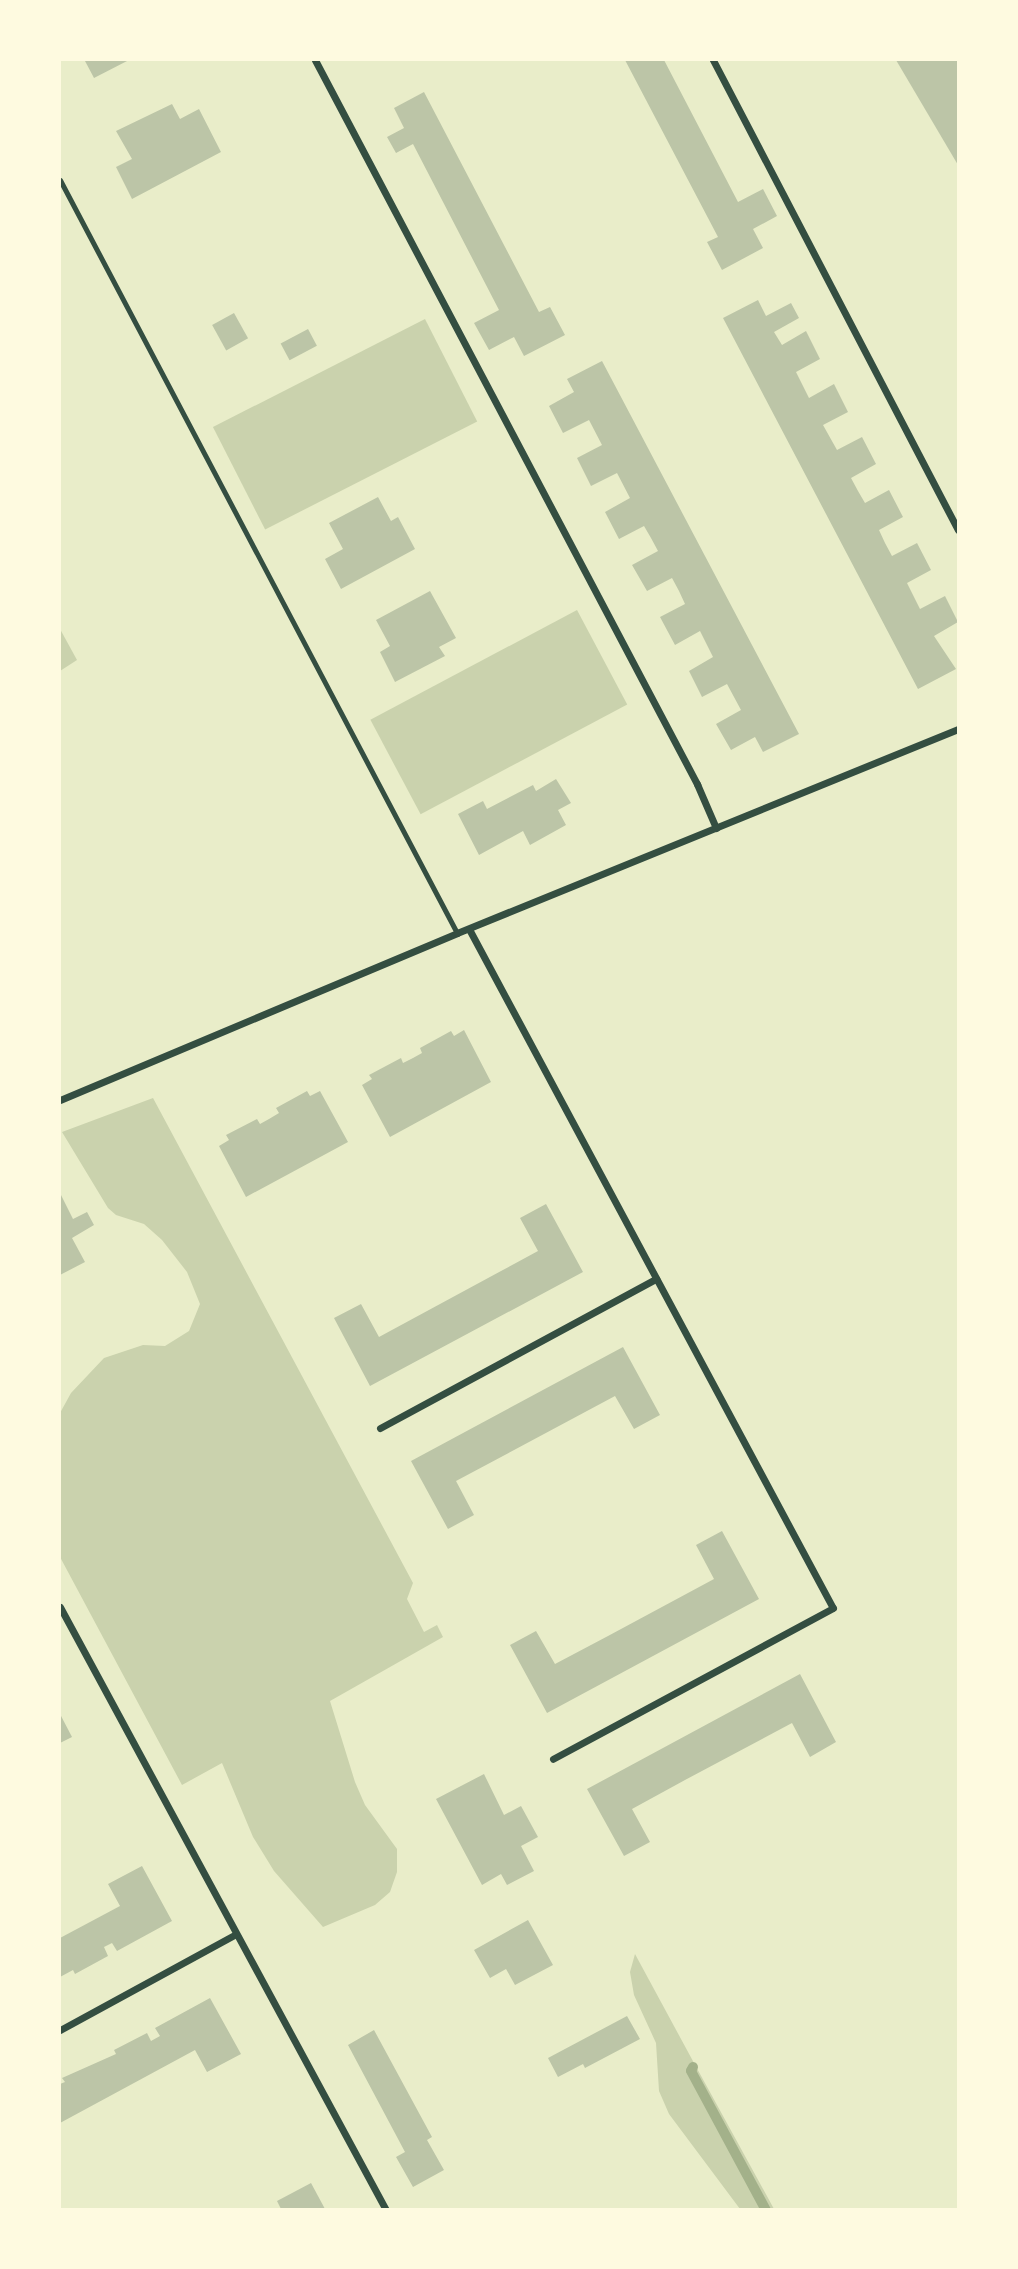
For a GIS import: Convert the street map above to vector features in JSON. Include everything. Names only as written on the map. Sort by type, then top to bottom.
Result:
[{"type":"street","points":[[315,60],[697,784],[716,828]]},
{"type":"street","points":[[713,60],[958,530]]},
{"type":"street","points":[[60,1100],[457,933],[958,729]]},
{"type":"street","points":[[469,929],[833,1608],[553,1759]]},
{"type":"street","points":[[380,1428],[656,1279]]},
{"type":"street","points":[[60,1607],[63,1620],[386,2210]]},
{"type":"street","points":[[60,2030],[236,1934]]},
{"type":"lane","points":[[60,180],[457,933]]},
{"type":"green space","points":[[425,319],[477,421],[265,530],[213,427]]},
{"type":"green space","points":[[577,610],[627,704],[421,814],[370,720]]},
{"type":"green space","points":[[60,629],[77,660],[60,671]]},
{"type":"green space","points":[[153,1098],[413,1583],[407,1599],[424,1632],[437,1625],[443,1637],[330,1701],[355,1782],[365,1805],[397,1849],[397,1872],[390,1892],[375,1905],[323,1927],[274,1871],[253,1837],[222,1763],[182,1785],[60,1557],[60,1413],[71,1393],[104,1358],[143,1345],[165,1346],[189,1331],[200,1304],[187,1272],[162,1240],[144,1224],[116,1215],[108,1208],[62,1132]]},
{"type":"green space","points":[[635,1954],[774,2209],[740,2209],[669,2114],[659,2091],[656,2043],[634,1995],[630,1972]]},
{"type":"building","points":[[81,60],[129,60],[94,78],[85,61]]},
{"type":"building","points":[[625,60],[664,60],[738,202],[763,189],[777,216],[753,229],[763,248],[722,270],[707,242],[718,237]]},
{"type":"building","points":[[896,60],[958,60],[958,165]]},
{"type":"building","points":[[424,92],[539,312],[550,307],[565,335],[524,356],[514,337],[489,350],[474,323],[499,310],[413,144],[396,153],[387,137],[404,128],[394,108]]},
{"type":"building","points":[[172,104],[180,119],[199,109],[221,152],[132,199],[116,167],[132,159],[116,131]]},
{"type":"building","points":[[758,300],[766,316],[791,303],[799,318],[774,332],[782,345],[806,331],[820,359],[796,372],[809,398],[834,384],[848,412],[823,425],[837,450],[862,437],[876,464],[851,478],[865,503],[889,490],[903,517],[879,530],[885,543],[892,556],[917,543],[931,570],[907,583],[920,609],[945,596],[958,622],[934,636],[956,669],[918,689],[723,318]]},
{"type":"building","points":[[234,313],[248,338],[226,350],[212,325]]},
{"type":"building","points":[[308,329],[317,346],[290,360],[281,344]]},
{"type":"building","points":[[602,361],[799,734],[763,752],[755,737],[731,750],[716,724],[741,710],[727,684],[702,697],[689,671],[713,657],[700,631],[675,645],[660,617],[685,604],[672,578],[647,591],[632,565],[658,551],[644,526],[619,539],[605,512],[630,498],[617,473],[591,486],[577,458],[602,445],[589,420],[563,433],[549,406],[574,392],[567,379]]},
{"type":"building","points":[[378,497],[391,521],[398,517],[415,549],[341,589],[325,559],[343,549],[329,523]]},
{"type":"building","points":[[430,591],[456,638],[439,647],[445,656],[395,682],[380,652],[390,646],[376,620]]},
{"type":"building","points":[[556,779],[571,803],[558,810],[566,825],[530,845],[523,831],[479,855],[458,814],[483,801],[487,809],[533,785],[536,791]]},
{"type":"building","points":[[464,1030],[491,1082],[390,1137],[362,1085],[372,1079],[369,1075],[401,1058],[403,1063],[413,1058],[422,1053],[420,1048],[451,1031],[454,1036]]},
{"type":"building","points":[[307,1091],[310,1096],[320,1091],[348,1142],[246,1197],[219,1146],[229,1140],[226,1135],[257,1119],[260,1124],[279,1113],[276,1108]]},
{"type":"building","points":[[60,1193],[73,1219],[87,1212],[94,1225],[72,1238],[85,1262],[60,1275]]},
{"type":"building","points":[[546,1204],[583,1272],[370,1386],[334,1318],[361,1304],[379,1337],[538,1251],[520,1218]]},
{"type":"building","points":[[623,1347],[660,1415],[634,1429],[615,1396],[456,1481],[474,1515],[448,1529],[411,1461]]},
{"type":"building","points":[[722,1531],[759,1599],[547,1713],[510,1645],[536,1631],[555,1664],[714,1579],[696,1545]]},
{"type":"building","points":[[800,1674],[836,1742],[810,1757],[792,1723],[685,1780],[632,1809],[650,1842],[624,1856],[587,1789]]},
{"type":"building","points":[[60,1714],[72,1737],[60,1743]]},
{"type":"building","points":[[484,1774],[504,1815],[521,1806],[538,1837],[521,1846],[534,1871],[507,1885],[501,1874],[482,1885],[436,1799]]},
{"type":"building","points":[[142,1866],[172,1921],[117,1951],[112,1943],[104,1947],[108,1956],[75,1974],[73,1970],[60,1977],[60,1938],[120,1906],[108,1884]]},
{"type":"building","points":[[528,1920],[553,1965],[515,1985],[506,1969],[490,1978],[474,1950]]},
{"type":"building","points":[[210,1998],[241,2054],[207,2072],[195,2050],[60,2123],[60,2084],[65,2082],[62,2078],[116,2054],[114,2050],[147,2033],[151,2041],[160,2036],[155,2028]]},
{"type":"building","points":[[627,2016],[640,2039],[585,2068],[583,2064],[558,2077],[548,2058]]},
{"type":"building","points":[[374,2030],[432,2137],[427,2140],[444,2170],[413,2187],[396,2157],[405,2152],[348,2045]]},
{"type":"building","points":[[311,2183],[325,2209],[281,2209],[277,2201]]},
{"type":"waterway","points":[[693,2067],[691,2071],[766,2210]]}]
